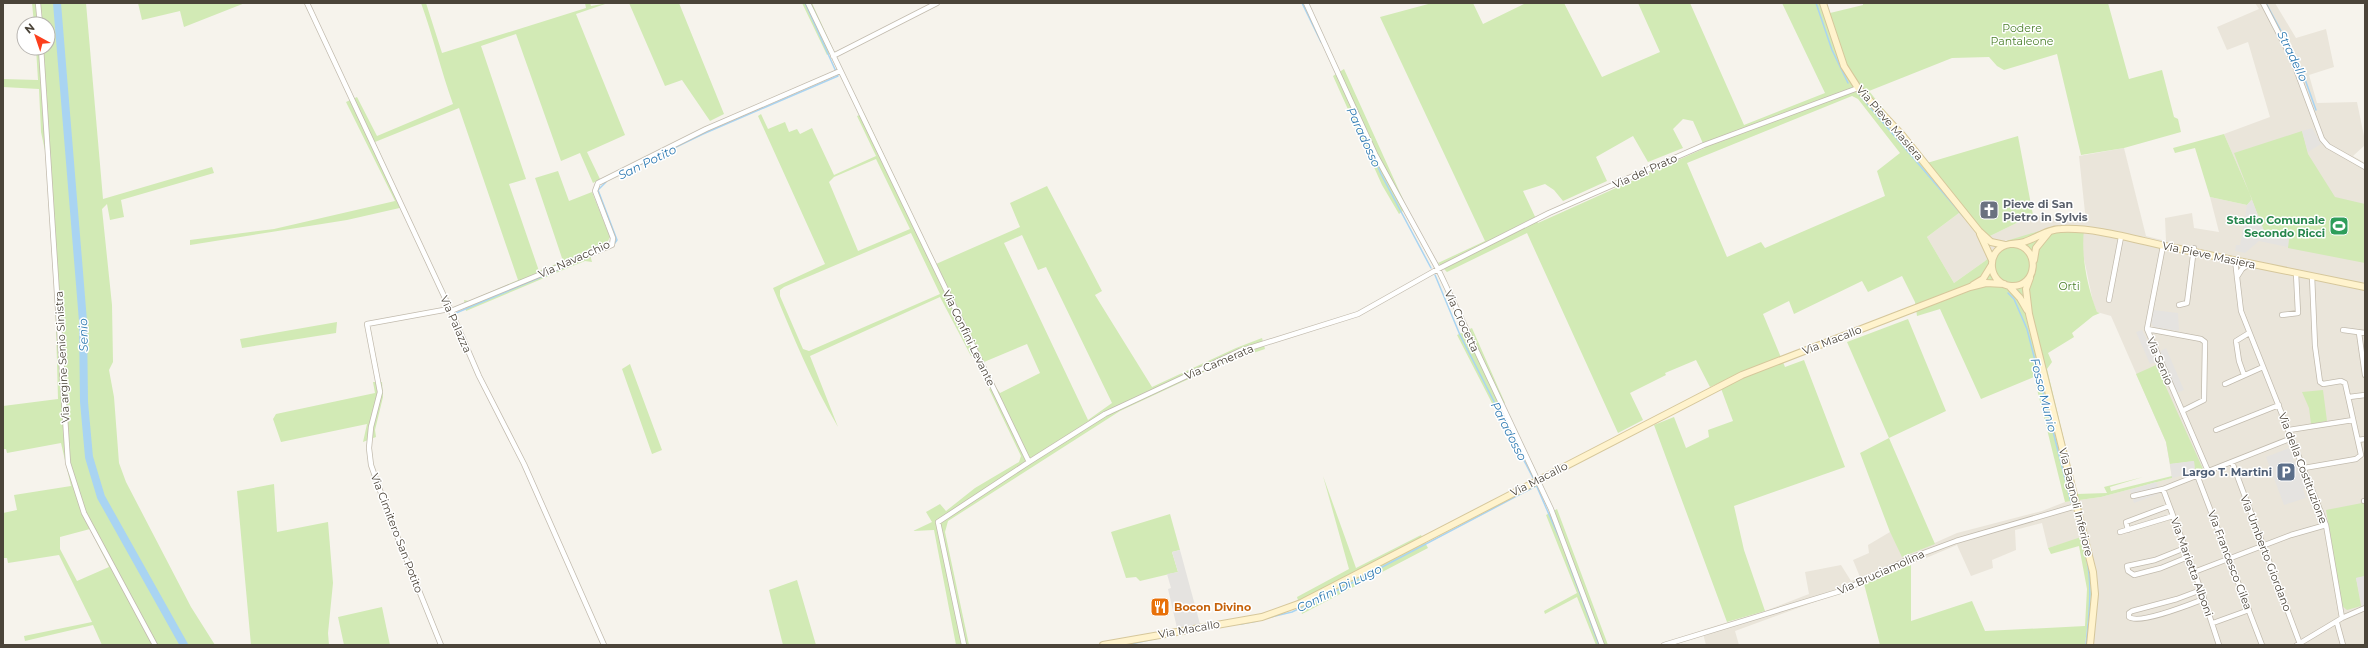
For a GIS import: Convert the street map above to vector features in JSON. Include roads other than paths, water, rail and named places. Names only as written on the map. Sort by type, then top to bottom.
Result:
[{"type":"street","points":[[38,3],[39,16]]},
{"type":"street","name":"Via Palazza","points":[[307,3],[450,310],[479,376],[524,464],[604,645]]},
{"type":"street","name":"Via Confini Levante","points":[[808,3],[1029,462]]},
{"type":"street","points":[[834,56],[937,3]]},
{"type":"street","name":"Via Crocetta","points":[[1306,3],[1375,154],[1438,269],[1537,480],[1562,536],[1602,645]]},
{"type":"street","name":"Via Pieve Masiera","points":[[1823,3],[1844,66],[1858,88],[1902,135],[1979,231],[1990,242],[2005,245],[2014,244],[2024,242],[2052,230],[2069,229],[2194,250],[2238,261],[2365,287]]},
{"type":"street","points":[[2263,3],[2293,61],[2322,139],[2328,146],[2365,167]]},
{"type":"street","name":"Via argine Senio Sinistra","points":[[42,56],[68,463],[84,513],[155,645]]},
{"type":"street","name":"Via Navacchio","points":[[367,324],[450,310],[612,245],[613,238],[595,191],[598,183],[706,129],[840,71]]},
{"type":"street","name":"Via del Prato","points":[[1438,269],[1549,213],[1704,145],[1858,88]]},
{"type":"street","points":[[2006,285],[2020,284],[2031,276],[2036,248],[2052,230]]},
{"type":"street","name":"Via Pieve Masiera","points":[[1979,231],[1992,262],[1994,274],[2006,285]]},
{"type":"street","points":[[2109,300],[2121,237]]},
{"type":"street","points":[[2014,244],[2027,249],[2032,256],[2034,265]]},
{"type":"street","points":[[1992,262],[1998,250],[2005,245]]},
{"type":"street","name":"Via Senio","points":[[2163,246],[2147,329],[2208,471]]},
{"type":"street","points":[[2179,305],[2187,303],[2194,250]]},
{"type":"street","name":"Via della Costituzione","points":[[2237,279],[2239,272],[2238,261]]},
{"type":"street","name":"Via della Costituzione","points":[[2238,261],[2237,279],[2240,309],[2326,525],[2342,618]]},
{"type":"street","name":"Via Macallo","points":[[1970,287],[1983,278],[1992,262]]},
{"type":"street","points":[[2239,272],[2250,263]]},
{"type":"street","name":"Via Camerata","points":[[1029,462],[1105,414],[1240,351],[1358,314],[1438,269]]},
{"type":"street","points":[[2282,315],[2298,313],[2296,273]]},
{"type":"street","name":"Via Bagnoli Inferiore","points":[[2031,276],[2026,289],[2029,314],[2093,572],[2095,594],[2090,645]]},
{"type":"street","points":[[2304,468],[2360,458],[2354,420],[2344,382],[2324,384],[2320,382],[2315,346],[2312,276]]},
{"type":"street","name":"Via Macallo","points":[[1103,645],[1262,617],[1302,603],[1742,375],[1970,287],[1986,283],[2006,285]]},
{"type":"street","name":"Via Bagnoli Inferiore","points":[[2006,285],[2020,298],[2029,314]]},
{"type":"street","name":"Via Cimitero San Potito","points":[[367,324],[380,392],[371,427],[369,448],[371,466],[391,521],[441,645]]},
{"type":"street","points":[[2147,329],[2201,339],[2205,342],[2204,398],[2202,401],[2182,411]]},
{"type":"street","points":[[2343,330],[2362,333],[2365,375]]},
{"type":"street","points":[[2244,375],[2239,361],[2236,341],[2249,333]]},
{"type":"street","points":[[2225,384],[2263,367]]},
{"type":"street","points":[[2349,398],[2365,396]]},
{"type":"street","points":[[2216,430],[2279,405]]},
{"type":"street","points":[[2288,430],[2354,420]]},
{"type":"street","points":[[2133,496],[2163,489],[2292,438]]},
{"type":"street","points":[[2358,440],[2365,439]]},
{"type":"street","points":[[964,645],[938,522],[1029,462]]},
{"type":"street","name":"Via Umberto Giordano","points":[[2232,462],[2299,644]]},
{"type":"street","name":"Via Francesco Cilea","points":[[2197,475],[2262,645]]},
{"type":"street","name":"Via Marietta Alboni","points":[[2163,489],[2213,623],[2219,645]]},
{"type":"street","name":"Via Bruciamolina","points":[[1664,645],[1844,590],[1913,557],[1956,540],[2076,506]]},
{"type":"street","points":[[2128,530],[2126,522],[2169,506]]},
{"type":"street","points":[[2120,532],[2173,516]]},
{"type":"street","points":[[2194,572],[2262,545],[2326,525]]},
{"type":"street","points":[[2185,548],[2156,560],[2127,566],[2128,571],[2134,575],[2161,568],[2188,557]]},
{"type":"street","points":[[2201,590],[2177,599],[2132,611],[2129,616],[2136,620],[2175,610],[2204,599]]},
{"type":"street","points":[[2299,644],[2342,618],[2365,608]]},
{"type":"street","points":[[2213,623],[2249,610]]},
{"type":"street","points":[[2337,622],[2343,645]]},
{"type":"waterway","name":"Senio","points":[[57,3],[83,321],[84,402],[89,457],[101,497],[184,645]]},
{"type":"waterway","name":"San Potito","points":[[614,177],[703,134],[838,76],[805,3]]},
{"type":"waterway","name":"Paradosso","points":[[1302,3],[1321,42]]},
{"type":"waterway","name":"Fosso Munio","points":[[1816,3],[1832,50],[1848,83]]},
{"type":"waterway","name":"Stradello","points":[[2266,3],[2301,68],[2316,110]]},
{"type":"waterway","name":"Fosso Munio","points":[[1857,92],[1963,216]]},
{"type":"waterway","name":"Paradosso","points":[[1363,133],[1381,174],[1431,268]]},
{"type":"waterway","name":"San Potito","points":[[606,182],[598,190],[617,240],[612,247]]},
{"type":"waterway","name":"San Potito","points":[[456,313],[572,264]]},
{"type":"waterway","name":"Paradosso","points":[[1435,275],[1460,335],[1533,478]]},
{"type":"waterway","name":"Fosso Munio","points":[[2008,293],[2014,299],[2027,329],[2071,502]]},
{"type":"waterway","name":"Confini Di Lugo","points":[[1267,618],[1292,612],[1346,586],[1536,486]]},
{"type":"waterway","name":"Paradosso","points":[[1537,487],[1561,542]]},
{"type":"waterway","name":"Fosso Munio","points":[[2086,556],[2090,589],[2086,645]]},
{"type":"waterway","name":"Paradosso","points":[[1567,559],[1599,645]]},
{"type":"waterway","name":"Confini Di Lugo","points":[[1241,624],[1257,621]]},
{"type":"waterway","name":"Confini Di Lugo","points":[[1126,645],[1163,637]]},
{"type":"place","name":"Pieve di San Pietro in Sylvis","points":[[1989,210]]},
{"type":"place","name":"Stadio Comunale Secondo Ricci","points":[[2339,226]]},
{"type":"place","name":"Largo T. Martini","points":[[2286,472]]},
{"type":"place","name":"Bocon Divino","points":[[1160,607]]},
{"type":"park label","name":"Podere Pantaleone","points":[[2022,34]]},
{"type":"park label","name":"Orti","points":[[2069,286]]}]
